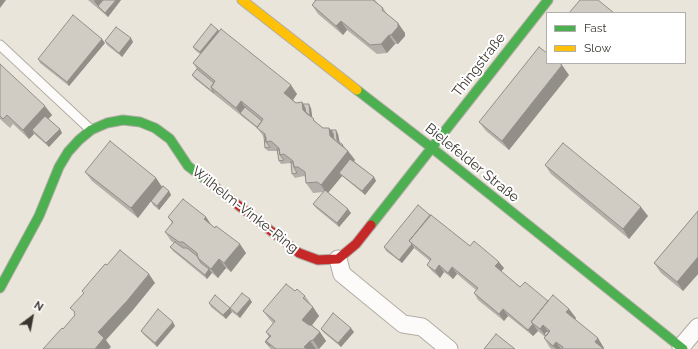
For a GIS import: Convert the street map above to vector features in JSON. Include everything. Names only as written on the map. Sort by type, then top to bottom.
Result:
[{"type":"street","name":"Bielefelder Straße","points":[[242,0],[432,148],[682,348]]},
{"type":"street","name":"Thingstraße","points":[[432,148],[548,0]]},
{"type":"street","name":"Wilhelm-Vinke-Ring","points":[[0,288],[40,216],[68,152],[91,130],[108,123],[123,120],[140,122],[155,128],[170,138],[188,166],[299,253],[318,260],[338,259]]},
{"type":"street","points":[[432,148],[356,244],[338,259],[342,274],[403,324],[422,327],[449,349]]},
{"type":"street","points":[[682,348],[698,327]]},
{"type":"lane","points":[[0,45],[91,130]]},
{"type":"building","points":[[103,0],[116,0],[105,13],[98,6]]},
{"type":"building","points":[[316,0],[373,0],[383,8],[382,10],[398,23],[398,27],[381,44],[370,45],[341,21],[336,26],[312,5]]},
{"type":"building","points":[[580,0],[598,0],[613,12],[570,12]]},
{"type":"building","points":[[73,15],[102,39],[67,82],[38,59]]},
{"type":"building","points":[[211,24],[218,30],[200,52],[193,47]]},
{"type":"building","points":[[116,27],[131,38],[119,53],[105,41]]},
{"type":"building","points":[[221,29],[291,85],[284,93],[296,103],[302,102],[303,110],[323,128],[329,128],[330,136],[348,151],[321,185],[317,182],[306,183],[305,172],[298,167],[294,167],[293,161],[284,154],[280,155],[279,148],[271,141],[266,142],[265,134],[257,128],[263,119],[241,101],[236,108],[211,87],[215,81],[193,63]]},
{"type":"building","points":[[539,47],[546,52],[546,64],[562,65],[502,141],[479,122]]},
{"type":"building","points":[[0,64],[45,106],[23,130],[7,115],[3,119],[0,116]]},
{"type":"building","points":[[197,69],[214,83],[211,87],[214,93],[192,75]]},
{"type":"building","points":[[303,104],[309,104],[310,116],[306,113]]},
{"type":"building","points":[[245,107],[262,121],[257,127],[240,113]]},
{"type":"building","points":[[45,116],[60,129],[46,143],[32,130]]},
{"type":"building","points":[[331,130],[336,130],[337,140],[343,145],[342,146],[334,139]]},
{"type":"building","points":[[264,136],[266,137],[266,142],[270,147],[265,148]]},
{"type":"building","points":[[110,141],[156,178],[131,208],[85,172]]},
{"type":"building","points":[[563,143],[641,207],[623,229],[545,165]]},
{"type":"building","points":[[277,149],[279,150],[280,155],[284,160],[279,161]]},
{"type":"building","points":[[350,159],[374,177],[362,191],[339,173]]},
{"type":"building","points":[[291,162],[293,163],[297,173],[292,174]]},
{"type":"building","points":[[163,186],[169,191],[157,206],[151,201]]},
{"type":"building","points":[[325,190],[348,209],[337,223],[313,204]]},
{"type":"building","points":[[183,199],[206,217],[204,219],[215,228],[216,226],[240,244],[224,263],[219,259],[211,269],[198,258],[197,253],[183,242],[179,242],[165,232],[173,222],[168,217]]},
{"type":"building","points":[[418,205],[430,215],[409,241],[412,244],[399,260],[384,247]]},
{"type":"building","points":[[698,211],[698,257],[677,282],[654,263]]},
{"type":"building","points":[[431,215],[470,246],[474,241],[499,262],[495,266],[520,287],[525,282],[548,301],[531,322],[533,324],[528,330],[503,309],[499,314],[474,293],[478,288],[452,267],[448,273],[439,265],[435,271],[427,265],[431,259],[409,241]]},
{"type":"building","points":[[175,242],[183,248],[187,248],[209,269],[205,275],[170,247]]},
{"type":"building","points":[[120,250],[149,274],[127,301],[98,332],[104,338],[95,349],[43,349],[75,315],[75,312],[70,308],[84,293],[82,291],[105,264],[107,265]]},
{"type":"building","points":[[286,284],[295,291],[297,289],[305,296],[303,298],[313,307],[302,320],[320,332],[304,347],[307,349],[276,349],[266,341],[271,336],[266,332],[275,321],[263,311]]},
{"type":"building","points":[[242,293],[250,299],[237,314],[230,308]]},
{"type":"building","points":[[215,295],[230,308],[223,315],[209,303]]},
{"type":"building","points":[[553,295],[569,309],[566,312],[598,338],[595,342],[604,349],[562,349],[563,347],[556,342],[553,346],[544,338],[550,331],[543,325],[540,329],[531,322]]},
{"type":"building","points":[[158,309],[173,322],[155,343],[141,331]]},
{"type":"building","points":[[333,313],[351,328],[338,343],[321,329]]},
{"type":"building","points":[[547,331],[549,332],[546,336],[544,334]]},
{"type":"building","points":[[496,334],[515,349],[484,349]]},
{"type":"traffic: fast","points":[[371,225],[548,0]]},
{"type":"traffic: fast","points":[[357,90],[432,148],[683,349]]},
{"type":"traffic: fast","points":[[0,288],[39,216],[59,167],[68,152],[91,130],[107,123],[123,120],[140,122],[155,128],[170,139],[188,166],[215,187]]},
{"type":"traffic: slow","points":[[242,0],[357,90]]},
{"type":"traffic: jam","points":[[215,187],[299,253],[318,260],[338,259],[356,244],[371,225]]}]
